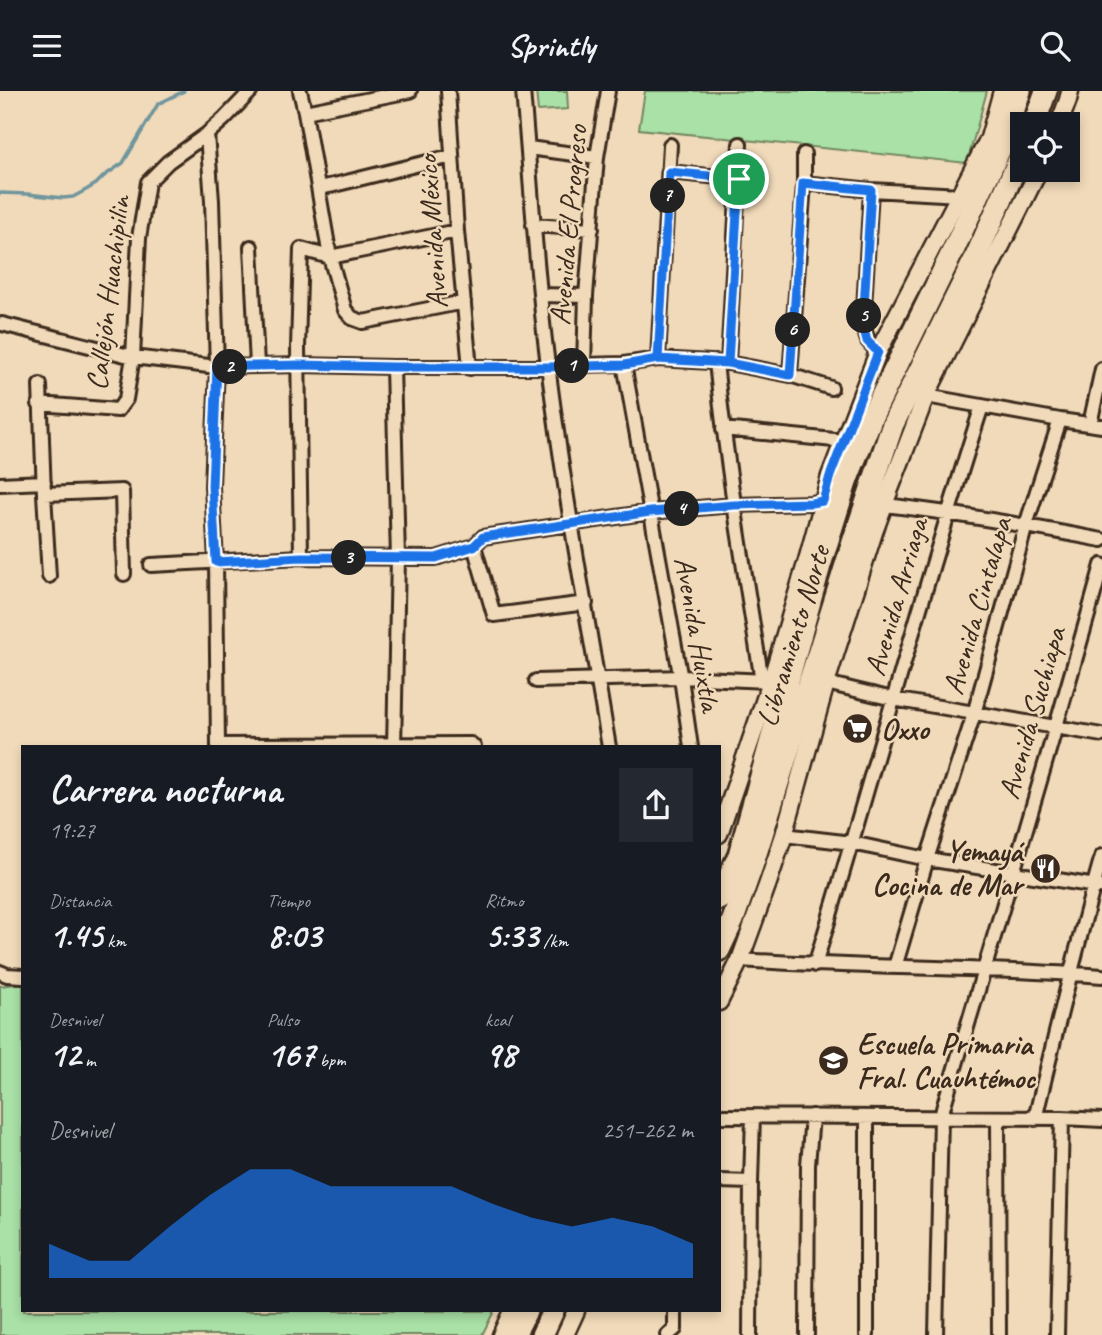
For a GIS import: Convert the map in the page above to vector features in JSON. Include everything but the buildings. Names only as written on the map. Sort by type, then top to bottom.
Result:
[{"type":"highway","name":"Libramiento Norte","points":[[721,895],[739,855],[813,589],[847,479],[873,414],[1003,142],[1020,91]]},
{"type":"highway","points":[[1038,112],[1046,91]]},
{"type":"highway","name":"Libramiento Norte","points":[[721,946],[753,863],[893,424],[974,261],[1010,180]]},
{"type":"highway","points":[[836,651],[840,585]]},
{"type":"highway","points":[[792,610],[813,589]]},
{"type":"highway","points":[[514,1335],[526,1312]]},
{"type":"highway","points":[[541,1335],[552,1312]]},
{"type":"street","points":[[218,745],[216,562],[212,486],[217,367],[212,201],[207,134],[251,91]]},
{"type":"street","points":[[300,91],[330,257],[345,310],[352,318],[363,322],[464,302]]},
{"type":"street","points":[[305,112],[410,91]]},
{"type":"street","name":"Avenida México","points":[[448,91],[457,231],[470,368]]},
{"type":"street","points":[[523,91],[533,225],[548,367],[571,524],[609,745]]},
{"type":"street","name":"Avenida El Progreso","points":[[584,365],[586,296],[597,157],[608,91]]},
{"type":"street","name":"Libramiento Norte","points":[[721,826],[766,681],[792,610],[830,476],[878,352],[989,138],[1002,91]]},
{"type":"street","points":[[1064,112],[1070,91]]},
{"type":"street","name":"Callejón Huachipilin","points":[[39,404],[118,410],[126,400],[133,357],[139,238],[148,183],[168,162],[207,134]]},
{"type":"street","points":[[536,681],[681,677],[766,681],[723,429],[722,362],[740,144]]},
{"type":"street","points":[[658,359],[670,145]]},
{"type":"street","points":[[528,148],[597,157]]},
{"type":"street","points":[[790,375],[804,154]]},
{"type":"street","points":[[318,188],[453,156]]},
{"type":"street","points":[[669,172],[739,179]]},
{"type":"street","points":[[721,998],[740,960],[784,835],[826,683],[884,505],[926,396],[1033,182]]},
{"type":"street","points":[[803,183],[960,195]]},
{"type":"street","points":[[871,190],[863,325],[867,341],[878,352]]},
{"type":"street","points":[[533,225],[592,229]]},
{"type":"street","points":[[301,557],[298,347],[301,249],[330,257],[457,231]]},
{"type":"street","points":[[251,247],[257,365]]},
{"type":"street","points":[[540,295],[586,296]]},
{"type":"street","points":[[2,324],[133,357],[217,367],[548,367],[624,365],[658,359],[722,362],[790,375],[831,388]]},
{"type":"street","name":"Avenida Huixtla","points":[[624,365],[681,677],[691,745]]},
{"type":"street","points":[[393,367],[398,558],[394,745]]},
{"type":"street","points":[[926,396],[1060,421],[1096,425],[1102,369]]},
{"type":"street","points":[[40,385],[49,576]]},
{"type":"street","name":"Avenida Arriaga","points":[[815,965],[948,512],[982,406]]},
{"type":"street","name":"Avenida Cintalapa","points":[[895,967],[974,714],[1026,525],[1060,421]]},
{"type":"street","points":[[723,429],[844,441]]},
{"type":"street","points":[[0,484],[122,491],[124,574]]},
{"type":"street","points":[[151,565],[301,557],[436,558],[474,546],[483,537],[650,512],[823,501]]},
{"type":"street","points":[[884,505],[948,512],[1102,540]]},
{"type":"street","points":[[474,546],[494,615],[586,603]]},
{"type":"street","name":"Avenida Suchiapa","points":[[936,1335],[941,1117],[1057,727],[1102,565]]},
{"type":"street","points":[[826,683],[893,699],[1102,735]]},
{"type":"street","points":[[432,745],[472,745]]},
{"type":"street","points":[[784,835],[852,843],[927,859],[1097,886]]},
{"type":"street","points":[[1035,1119],[1070,974],[1097,886],[1102,856]]},
{"type":"street","points":[[740,960],[1102,977]]},
{"type":"street","points":[[0,972],[21,976]]},
{"type":"street","points":[[750,1335],[754,1116]]},
{"type":"street","points":[[807,1335],[808,1165],[812,1116]]},
{"type":"street","points":[[721,1117],[1102,1120]]},
{"type":"street","points":[[867,1117],[867,1335]]},
{"type":"street","points":[[1057,1335],[1062,1118]]},
{"type":"street","points":[[999,1119],[999,1335]]},
{"type":"street","points":[[721,1181],[751,1181]]},
{"type":"street","points":[[501,1335],[512,1312]]},
{"type":"street","points":[[565,1335],[576,1312]]},
{"type":"street","points":[[668,1335],[675,1329],[675,1312]]},
{"type":"green space","points":[[536,91],[567,91],[568,109],[538,111]]},
{"type":"green space","points":[[645,91],[987,91],[967,163],[639,129]]},
{"type":"green space","points":[[21,983],[21,1312],[494,1312],[482,1335],[0,1335],[0,986]]},
{"type":"waterway","points":[[0,193],[63,198],[73,197],[86,190],[123,163],[158,104],[184,91]]},
{"type":"place","name":"Oxxo","points":[[858,729]]},
{"type":"place","name":"Yemayá Cocina de Mar","points":[[1045,868]]},
{"type":"place","name":"Escuela Primaria Fral. Cuauhtémoc","points":[[834,1061]]},
{"type":"route","points":[[739,179],[669,172],[658,359],[716,362],[728,363],[790,375],[803,183],[871,190],[863,325],[867,341],[878,352],[823,501],[650,512],[483,537],[474,546],[436,558],[301,557],[216,562],[212,486],[217,367],[548,367],[624,365],[658,359],[728,363],[739,179]]}]
